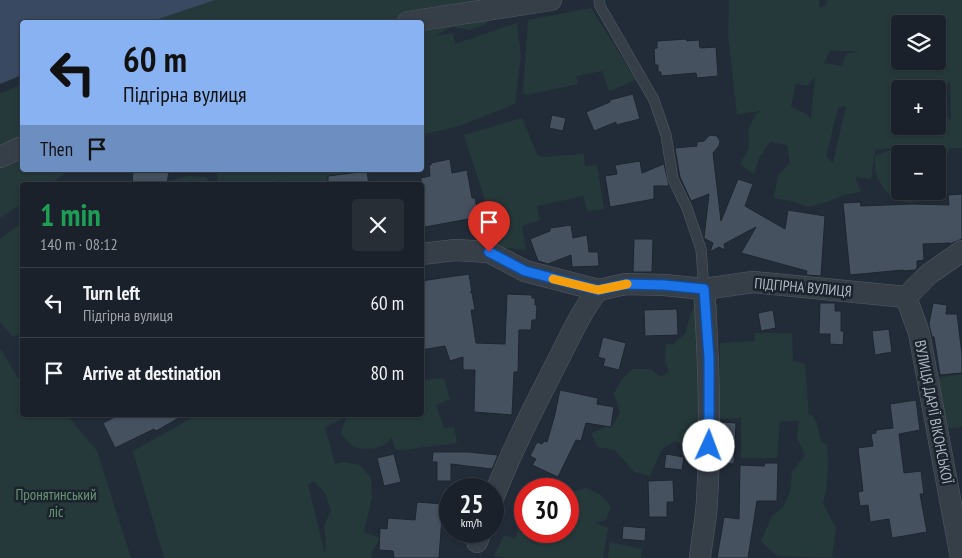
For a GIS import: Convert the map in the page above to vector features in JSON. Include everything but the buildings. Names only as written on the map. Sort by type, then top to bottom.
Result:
[{"type":"street","points":[[421,20],[551,0]]},
{"type":"street","points":[[0,157],[20,148]]},
{"type":"street","name":"ПІДГІРНА ВУЛИЦЯ","points":[[424,254],[456,250],[489,252],[525,271],[598,290],[626,284],[704,289],[753,282],[906,297]]},
{"type":"street","points":[[906,297],[929,274],[962,251]]},
{"type":"street","points":[[700,558],[707,503],[710,428],[709,358],[704,289]]},
{"type":"street","points":[[501,478],[586,306],[598,290]]},
{"type":"street","name":"ВУЛИЦЯ ДАРІЇ ВІКОНСЬКОЇ","points":[[906,297],[919,334],[961,558]]},
{"type":"lane","points":[[599,0],[600,6],[657,109],[666,135],[674,179],[702,249],[704,289]]},
{"type":"green space","points":[[177,0],[501,0],[486,24],[470,30],[452,27],[434,36],[453,33],[455,44],[517,23],[521,55],[515,104],[462,125],[424,134],[424,20],[157,20],[168,11]]},
{"type":"green space","points":[[729,0],[819,0],[820,8],[826,6],[827,0],[962,0],[962,148],[950,148],[946,158],[946,145],[891,145],[891,148],[875,150],[871,179],[855,177],[861,192],[843,195],[808,207],[774,198],[778,175],[790,163],[787,145],[770,142],[760,156],[754,174],[740,164],[749,148],[748,130],[756,114],[761,111],[737,114],[728,35]],"holes":[[[830,51],[857,51],[857,52],[846,54],[842,66],[824,63]],[[815,76],[811,119],[810,119],[807,114],[791,107],[796,84],[808,86]],[[846,106],[833,163],[826,157],[838,108]]]},
{"type":"green space","points":[[591,8],[636,80],[609,91],[602,71],[576,76],[578,84],[527,95],[523,93],[528,20]]},
{"type":"green space","points":[[20,85],[20,172],[66,172],[54,182],[20,182],[20,204],[0,218],[0,94]]},
{"type":"green space","points":[[522,118],[537,154],[542,157],[584,154],[585,166],[597,165],[604,209],[587,211],[583,196],[537,206],[540,220],[522,226],[526,250],[500,247],[464,135]]},
{"type":"green space","points":[[891,149],[891,195],[876,174],[875,156]]},
{"type":"green space","points":[[217,172],[343,172],[345,182],[281,182],[281,180],[269,182],[217,182]]},
{"type":"green space","points":[[188,176],[206,177],[210,182],[170,182]]},
{"type":"green space","points":[[898,200],[922,200],[910,203]]},
{"type":"green space","points":[[20,224],[20,332],[13,337],[0,322],[0,239]]},
{"type":"green space","points":[[709,300],[718,305],[716,331],[715,463],[696,463],[685,447],[675,441],[662,449],[650,476],[634,472],[615,450],[598,447],[591,433],[613,425],[620,412],[614,393],[622,379],[633,369],[650,369],[661,377],[669,372],[665,361],[666,343],[673,345],[685,333],[692,311],[699,302]]},
{"type":"green space","points":[[755,333],[792,333],[793,361],[805,364],[809,415],[811,414],[817,423],[821,442],[827,445],[828,474],[823,504],[836,528],[832,558],[777,556],[761,541],[772,516],[783,507],[790,492],[792,472],[805,455],[797,438],[799,421],[780,421],[777,458],[741,458],[741,418],[719,419],[720,343],[755,341]]},
{"type":"green space","name":"Пронятинський ліс","points":[[0,348],[20,382],[20,417],[69,417],[97,451],[131,558],[0,558]]},
{"type":"green space","points":[[962,374],[962,427],[944,429],[936,378]]},
{"type":"green space","points":[[424,378],[425,380],[444,378],[450,399],[436,405],[444,428],[454,427],[457,443],[401,450],[395,449],[392,437],[385,444],[371,449],[351,445],[341,433],[346,417],[424,417]]},
{"type":"green space","points":[[193,417],[346,417],[325,427],[335,464],[343,462],[360,465],[371,478],[372,497],[364,532],[380,538],[371,554],[372,558],[164,558],[133,451]],"holes":[[[314,481],[325,493],[331,510],[324,526],[325,554],[308,485]]]},
{"type":"green space","points":[[586,488],[601,495],[611,507],[606,520],[595,523],[608,528],[603,558],[506,558],[494,556],[500,543],[504,543],[504,535],[514,539],[514,543],[579,543],[579,490]]},
{"type":"green space","points":[[610,542],[642,549],[641,558],[608,558]]},
{"type":"water","points":[[0,0],[215,0],[155,20],[20,20],[20,76],[0,84]]},
{"type":"slow traffic","points":[[553,279],[598,290],[627,284]]},
{"type":"route","points":[[489,252],[525,271],[553,280],[598,290],[626,284],[704,289],[709,358],[709,446]]}]
